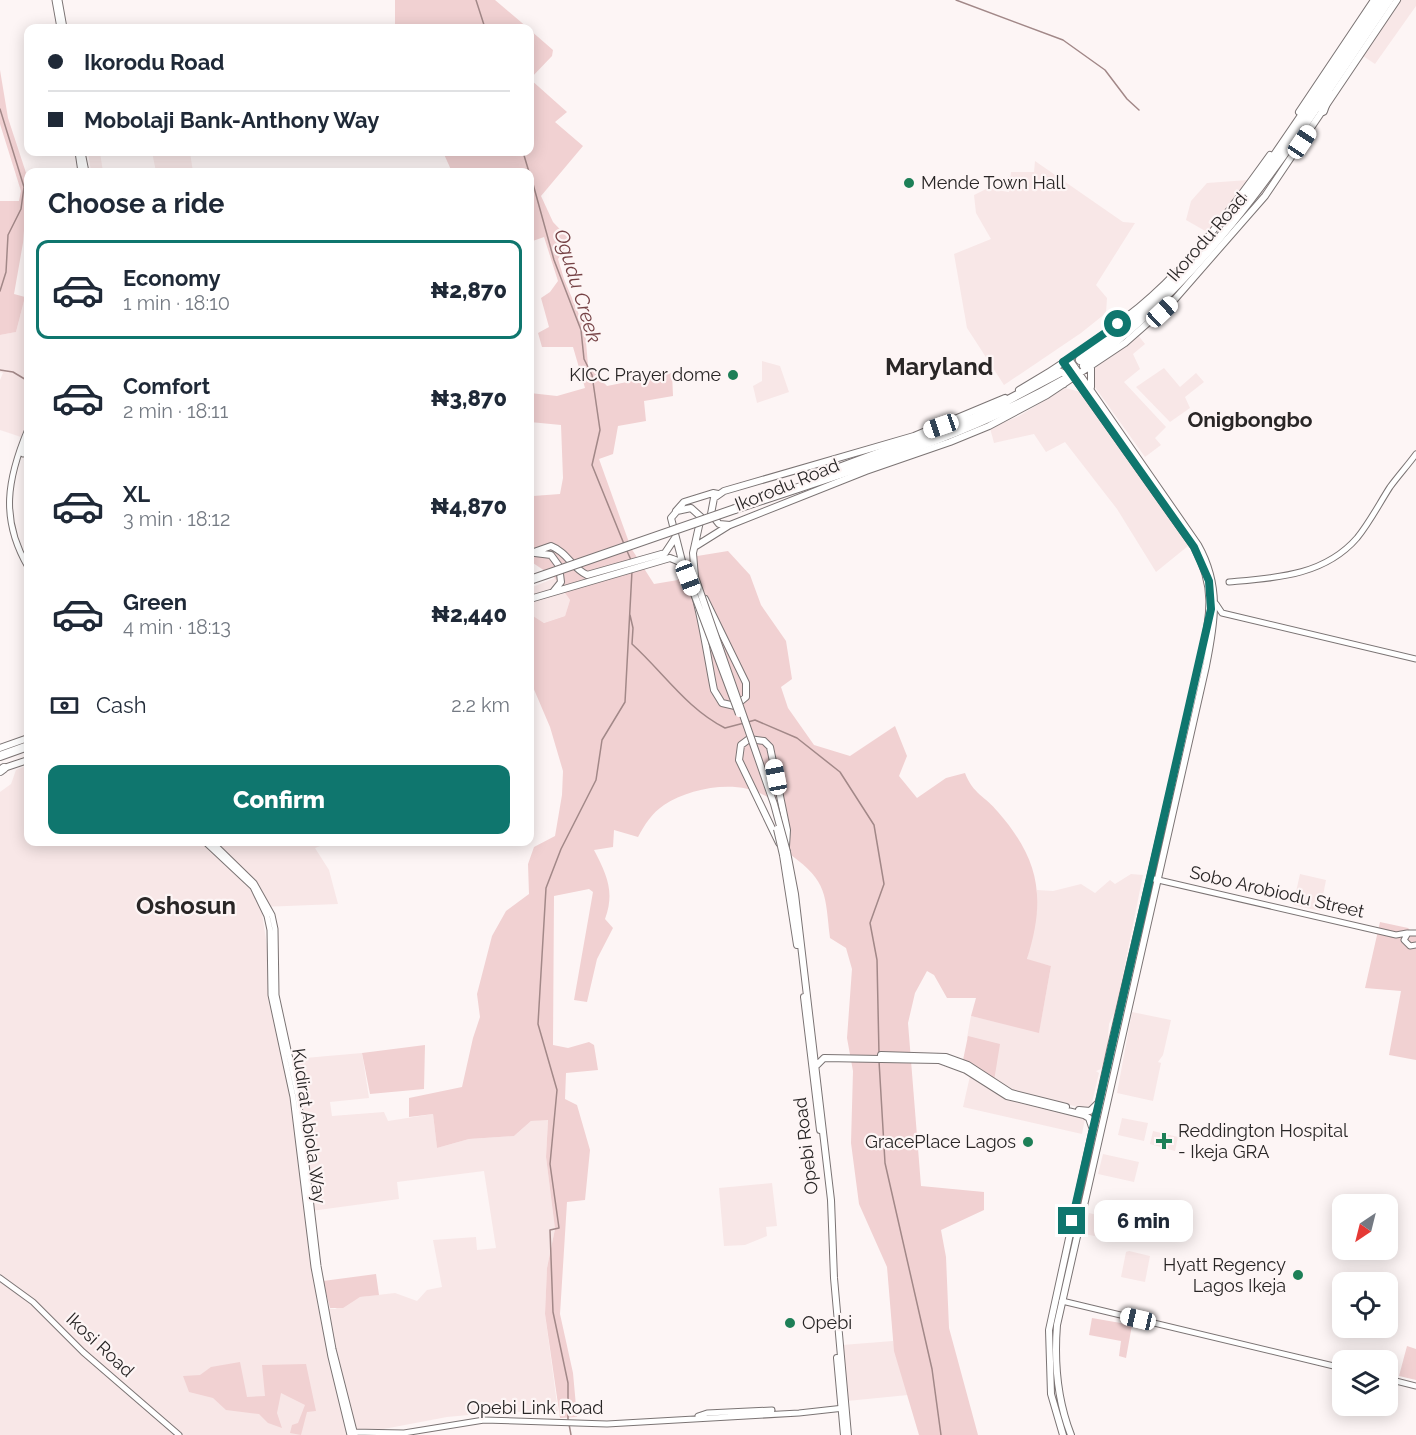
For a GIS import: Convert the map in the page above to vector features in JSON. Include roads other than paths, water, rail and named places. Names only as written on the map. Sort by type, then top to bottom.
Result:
[{"type":"highway","name":"Ikorodu Road","points":[[1082,366],[1199,255],[1260,178],[1381,0]]},
{"type":"highway","name":"Ikorodu Road","points":[[1082,366],[1152,313],[1200,261],[1271,174],[1389,0]]},
{"type":"highway","points":[[1323,111],[1334,82]]},
{"type":"highway","points":[[1309,107],[1317,87]]},
{"type":"highway","name":"Ikorodu Road","points":[[534,579],[928,436],[994,409],[1060,377]]},
{"type":"highway","name":"Ikorodu Road","points":[[534,574],[939,439],[992,417],[1060,377]]},
{"type":"highway","points":[[914,436],[928,436]]},
{"type":"highway","points":[[924,451],[939,439]]},
{"type":"highway","points":[[849,463],[870,449]]},
{"type":"highway","points":[[841,473],[866,471]]},
{"type":"highway","points":[[0,756],[24,747]]},
{"type":"highway","points":[[1,768],[24,754]]},
{"type":"main road","points":[[57,0],[61,24]]},
{"type":"main road","name":"Ikorodu Road","points":[[1082,366],[1187,259],[1264,163],[1374,0]]},
{"type":"main road","name":"Ikorodu Road","points":[[1082,366],[1066,361],[1060,377],[989,426],[866,471],[730,525],[719,524],[711,514],[711,506],[718,494],[914,436],[1060,377],[1082,366],[1143,329],[1193,280],[1265,195],[1397,0]]},
{"type":"main road","points":[[1066,361],[1082,366],[1089,381],[1088,390]]},
{"type":"main road","points":[[1063,1435],[1051,1394],[1048,1340],[1111,1046],[1118,1033],[1203,665],[1215,622],[1216,604],[1215,585],[1204,555],[1088,390],[1082,366]]},
{"type":"main road","points":[[1060,377],[1088,390]]},
{"type":"main road","points":[[24,441],[11,480],[7,501],[12,536],[24,559]]},
{"type":"main road","points":[[24,452],[15,477],[10,505],[14,530],[24,552]]},
{"type":"main road","points":[[1228,582],[1300,573],[1342,552],[1362,531],[1390,487],[1416,454]]},
{"type":"main road","points":[[681,564],[671,518],[684,502],[713,493],[718,494]]},
{"type":"main road","points":[[676,512],[690,508],[701,517],[691,577]]},
{"type":"main road","points":[[1175,515],[1200,559],[1209,581],[1210,612],[1203,665]]},
{"type":"main road","points":[[696,547],[706,538],[730,525]]},
{"type":"main road","points":[[534,552],[551,546],[560,549],[577,569],[587,575],[665,553],[675,538]]},
{"type":"main road","points":[[534,554],[551,555],[559,566],[561,582],[550,594]]},
{"type":"main road","points":[[534,598],[670,558],[681,564],[691,577],[774,804],[795,894],[814,1052],[829,1056],[946,1057],[968,1065],[999,1087],[1018,1095],[1085,1112],[1094,1108],[1099,1101]]},
{"type":"main road","points":[[696,590],[746,683],[746,698],[735,706],[722,703],[714,690],[696,590]]},
{"type":"main road","points":[[696,590],[784,850]]},
{"type":"main road","points":[[1216,604],[1222,613],[1416,659]]},
{"type":"main road","points":[[1215,622],[1222,613]]},
{"type":"main road","points":[[0,748],[24,739]]},
{"type":"main road","points":[[748,739],[764,741],[770,747],[787,830],[784,850],[739,760],[741,745],[748,739]]},
{"type":"main road","points":[[1,768],[24,761]]},
{"type":"main road","name":"Kudirat Abiola Way","points":[[209,846],[251,885],[264,905],[270,930],[271,995],[284,1038]]},
{"type":"main road","name":"Kudirat Abiola Way","points":[[216,846],[254,883],[267,903],[275,929],[276,995],[300,1105],[308,1196],[320,1277],[352,1434]]},
{"type":"main road","name":"Opebi Road","points":[[784,850],[831,1200],[839,1407],[844,1435]]},
{"type":"main road","name":"Sobo Arobiodu Street","points":[[1154,879],[1396,935],[1416,933]]},
{"type":"main road","points":[[1407,933],[1404,942],[1410,946],[1416,945]]},
{"type":"main road","name":"Sobo Arobiodu Street","points":[[1396,935],[1404,942]]},
{"type":"main road","points":[[1071,1435],[1063,1410],[1055,1365],[1057,1325],[1119,1048],[1118,1033]]},
{"type":"main road","points":[[1111,1046],[1116,1042],[1119,1048]]},
{"type":"main road","name":"Opebi Road","points":[[814,1052],[828,1208],[830,1284],[840,1396],[839,1407],[848,1435]]},
{"type":"main road","points":[[816,1066],[820,1059],[829,1056]]},
{"type":"main road","points":[[929,1057],[961,1067],[1006,1096],[1084,1115],[1091,1122],[1092,1130]]},
{"type":"main road","name":"Ikosi Road","points":[[0,1278],[33,1302],[83,1352],[179,1435]]},
{"type":"main road","points":[[1062,1301],[1332,1366]]},
{"type":"main road","points":[[1398,1382],[1416,1386]]},
{"type":"main road","name":"Opebi Link Road","points":[[352,1434],[371,1435],[428,1429],[484,1420],[596,1424],[839,1407]]},
{"type":"waterway","name":"Ogudu Creek","points":[[476,0],[484,24]]},
{"type":"waterway","points":[[956,0],[1063,40],[1105,70],[1127,99],[1139,110]]},
{"type":"waterway","points":[[0,109],[24,187],[21,209],[8,235],[6,272],[0,291]]},
{"type":"waterway","name":"Ogudu Creek","points":[[524,156],[528,168]]},
{"type":"waterway","name":"Ogudu Creek","points":[[534,188],[554,260],[581,330],[584,359],[592,375],[600,430],[592,465],[624,544]]},
{"type":"waterway","points":[[0,370],[13,372],[24,379]]},
{"type":"waterway","name":"Ogudu Creek","points":[[627,551],[631,560]]},
{"type":"waterway","points":[[568,1419],[568,1383],[553,1312],[550,1230],[559,1228],[550,1164],[557,1090],[538,1024],[546,888],[561,849],[596,780],[602,740],[625,702],[632,571]]},
{"type":"waterway","points":[[630,615],[633,628],[632,644],[687,700],[711,720],[725,728],[744,723]]},
{"type":"waterway","points":[[748,722],[755,720],[797,738],[840,772],[874,825],[884,884],[870,923],[877,960],[879,1054]]},
{"type":"waterway","points":[[879,1061],[885,1163],[932,1369],[941,1435]]},
{"type":"waterway","points":[[569,1424],[571,1435]]},
{"type":"place","name":"Mende Town Hall","points":[[909,183]]},
{"type":"place","name":"KICC Prayer dome","points":[[733,375]]},
{"type":"place","name":"Reddington Hospital - Ikeja GRA","points":[[1164,1141]]},
{"type":"place","name":"GracePlace Lagos","points":[[1028,1142]]},
{"type":"place","name":"Hyatt Regency Lagos Ikeja","points":[[1298,1275]]},
{"type":"place","name":"Opebi","points":[[790,1323]]},
{"type":"district","name":"Maryland","points":[[939,367]]},
{"type":"district","name":"Onigbongbo","points":[[1250,420]]},
{"type":"district","name":"Oshosun","points":[[186,906]]}]
